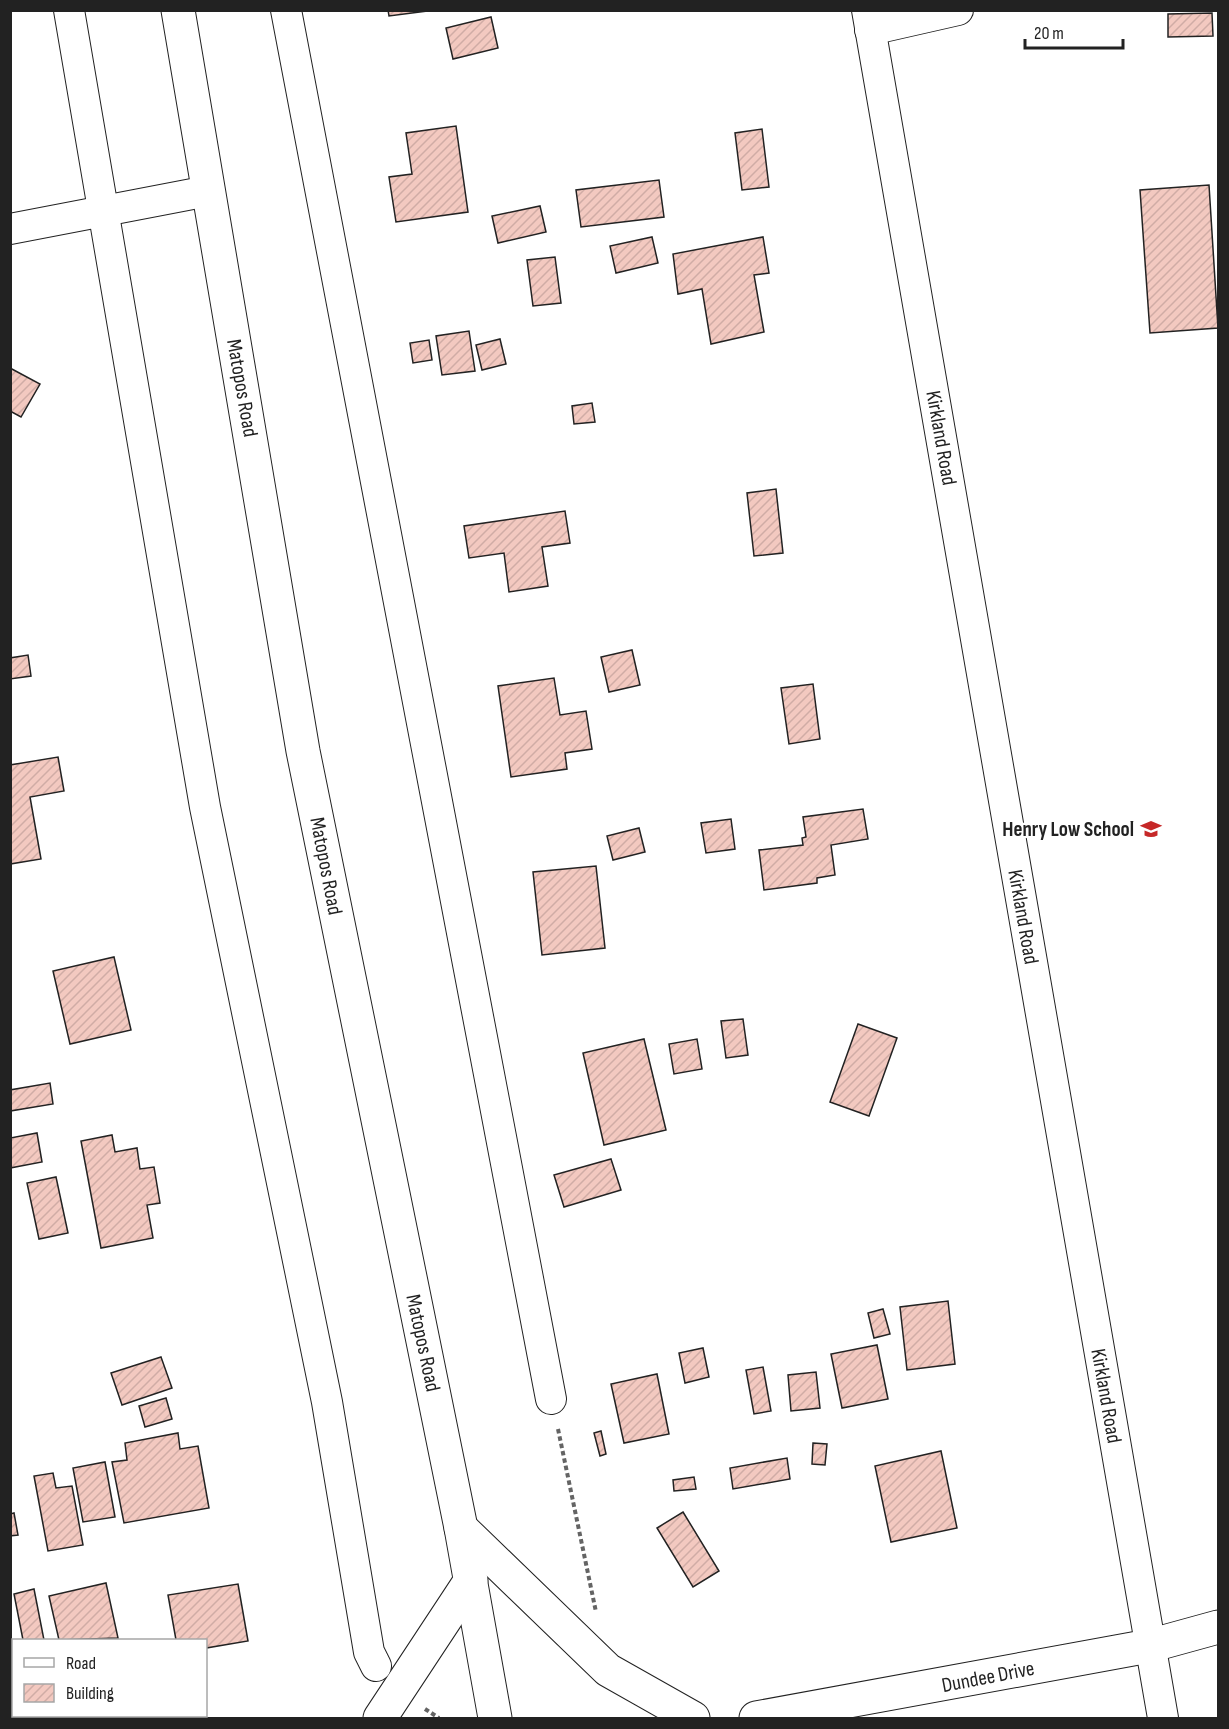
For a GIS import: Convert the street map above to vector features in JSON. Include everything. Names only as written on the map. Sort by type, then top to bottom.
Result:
[{"type":"main road","name":"Matopos Road","points":[[178,10],[303,751],[461,1528],[495,1719]]},
{"type":"main road","points":[[461,1528],[608,1670],[693,1719]]},
{"type":"main road","points":[[380,1719],[471,1580]]},
{"type":"main road","name":"Dundee Drive","points":[[756,1719],[822,1712],[1149,1647],[1218,1628]]},
{"type":"street","points":[[69,10],[205,807],[327,1402],[369,1652],[376,1666]]},
{"type":"street","points":[[286,10],[551,1399]]},
{"type":"street","points":[[869,20],[958,10]]},
{"type":"street","name":"Kirkland Road","points":[[869,20],[1163,1719]]},
{"type":"street","points":[[10,229],[208,191]]},
{"type":"path","points":[[551,1399],[597,1614]]},
{"type":"building","points":[[388,10],[427,10],[427,11],[389,16]]},
{"type":"building","points":[[1212,13],[1213,36],[1168,37],[1168,14]]},
{"type":"building","points":[[491,17],[498,48],[453,59],[446,28]]},
{"type":"building","points":[[456,126],[468,212],[396,222],[389,177],[412,174],[406,133]]},
{"type":"building","points":[[762,129],[769,187],[742,190],[735,133]]},
{"type":"building","points":[[659,180],[664,217],[581,227],[576,190]]},
{"type":"building","points":[[1209,185],[1218,328],[1150,333],[1140,190]]},
{"type":"building","points":[[540,206],[546,232],[498,243],[492,216]]},
{"type":"building","points":[[652,237],[658,263],[616,273],[610,246]]},
{"type":"building","points":[[763,237],[769,273],[754,275],[764,332],[711,344],[702,289],[678,294],[673,254]]},
{"type":"building","points":[[555,257],[561,303],[533,306],[527,260]]},
{"type":"building","points":[[469,331],[475,371],[442,375],[436,336]]},
{"type":"building","points":[[500,339],[506,364],[482,370],[476,345]]},
{"type":"building","points":[[429,340],[432,360],[413,363],[410,343]]},
{"type":"building","points":[[10,368],[40,384],[21,417],[10,411]]},
{"type":"building","points":[[592,403],[595,422],[574,424],[572,406]]},
{"type":"building","points":[[776,489],[783,553],[754,556],[747,493]]},
{"type":"building","points":[[565,511],[570,543],[542,547],[548,586],[509,592],[504,553],[469,558],[464,526]]},
{"type":"building","points":[[632,650],[640,685],[609,692],[601,657]]},
{"type":"building","points":[[28,655],[31,676],[10,679],[10,658]]},
{"type":"building","points":[[554,678],[560,715],[586,711],[592,749],[565,753],[567,769],[511,777],[498,686]]},
{"type":"building","points":[[813,684],[820,739],[789,744],[781,688]]},
{"type":"building","points":[[58,757],[64,791],[30,797],[41,859],[10,864],[10,765]]},
{"type":"building","points":[[863,809],[868,839],[831,845],[835,875],[817,878],[817,883],[764,890],[759,850],[803,845],[802,838],[806,837],[803,817]]},
{"type":"building","points":[[731,819],[735,849],[706,853],[701,823]]},
{"type":"building","points":[[639,828],[645,852],[613,860],[607,836]]},
{"type":"building","points":[[596,866],[605,948],[542,955],[533,872]]},
{"type":"building","points":[[114,957],[131,1030],[70,1044],[53,971]]},
{"type":"building","points":[[743,1019],[748,1055],[726,1058],[721,1021]]},
{"type":"building","points":[[858,1024],[897,1038],[869,1116],[830,1102]]},
{"type":"building","points":[[644,1039],[666,1130],[604,1145],[583,1053]]},
{"type":"building","points":[[697,1039],[702,1069],[674,1074],[669,1044]]},
{"type":"building","points":[[50,1083],[53,1104],[10,1111],[10,1090]]},
{"type":"building","points":[[37,1133],[42,1162],[10,1168],[10,1138]]},
{"type":"building","points":[[112,1135],[115,1152],[137,1148],[140,1169],[154,1167],[160,1203],[147,1205],[153,1238],[101,1248],[81,1141]]},
{"type":"building","points":[[611,1159],[621,1190],[564,1207],[554,1175]]},
{"type":"building","points":[[56,1177],[68,1233],[39,1239],[27,1183]]},
{"type":"building","points":[[948,1301],[955,1364],[907,1370],[900,1307]]},
{"type":"building","points":[[883,1309],[890,1334],[874,1338],[868,1313]]},
{"type":"building","points":[[877,1345],[888,1399],[842,1408],[831,1354]]},
{"type":"building","points":[[703,1348],[709,1377],[685,1383],[679,1353]]},
{"type":"building","points":[[161,1357],[172,1388],[122,1405],[111,1373]]},
{"type":"building","points":[[763,1367],[771,1411],[754,1414],[746,1370]]},
{"type":"building","points":[[816,1372],[820,1408],[791,1411],[788,1375]]},
{"type":"building","points":[[657,1374],[669,1434],[624,1443],[611,1384]]},
{"type":"building","points":[[166,1398],[172,1419],[145,1427],[139,1406]]},
{"type":"building","points":[[601,1431],[606,1454],[600,1456],[594,1433]]},
{"type":"building","points":[[178,1433],[180,1449],[198,1446],[209,1508],[124,1523],[112,1462],[127,1460],[125,1443]]},
{"type":"building","points":[[813,1443],[827,1444],[825,1465],[812,1464]]},
{"type":"building","points":[[941,1451],[957,1528],[891,1542],[875,1466]]},
{"type":"building","points":[[787,1458],[790,1479],[733,1489],[730,1468]]},
{"type":"building","points":[[105,1462],[115,1517],[83,1522],[73,1468]]},
{"type":"building","points":[[53,1473],[56,1488],[72,1486],[83,1545],[48,1551],[34,1476]]},
{"type":"building","points":[[694,1477],[696,1489],[674,1491],[673,1480]]},
{"type":"building","points":[[683,1512],[719,1571],[693,1587],[657,1528]]},
{"type":"building","points":[[14,1513],[18,1535],[10,1536],[10,1514]]},
{"type":"building","points":[[106,1583],[118,1638],[59,1639],[49,1596]]},
{"type":"building","points":[[238,1584],[248,1641],[207,1648],[207,1639],[176,1639],[168,1595]]},
{"type":"building","points":[[34,1589],[44,1639],[23,1639],[14,1594]]},
{"type":"place","name":"Henry Low School","points":[[1151,829]]}]
